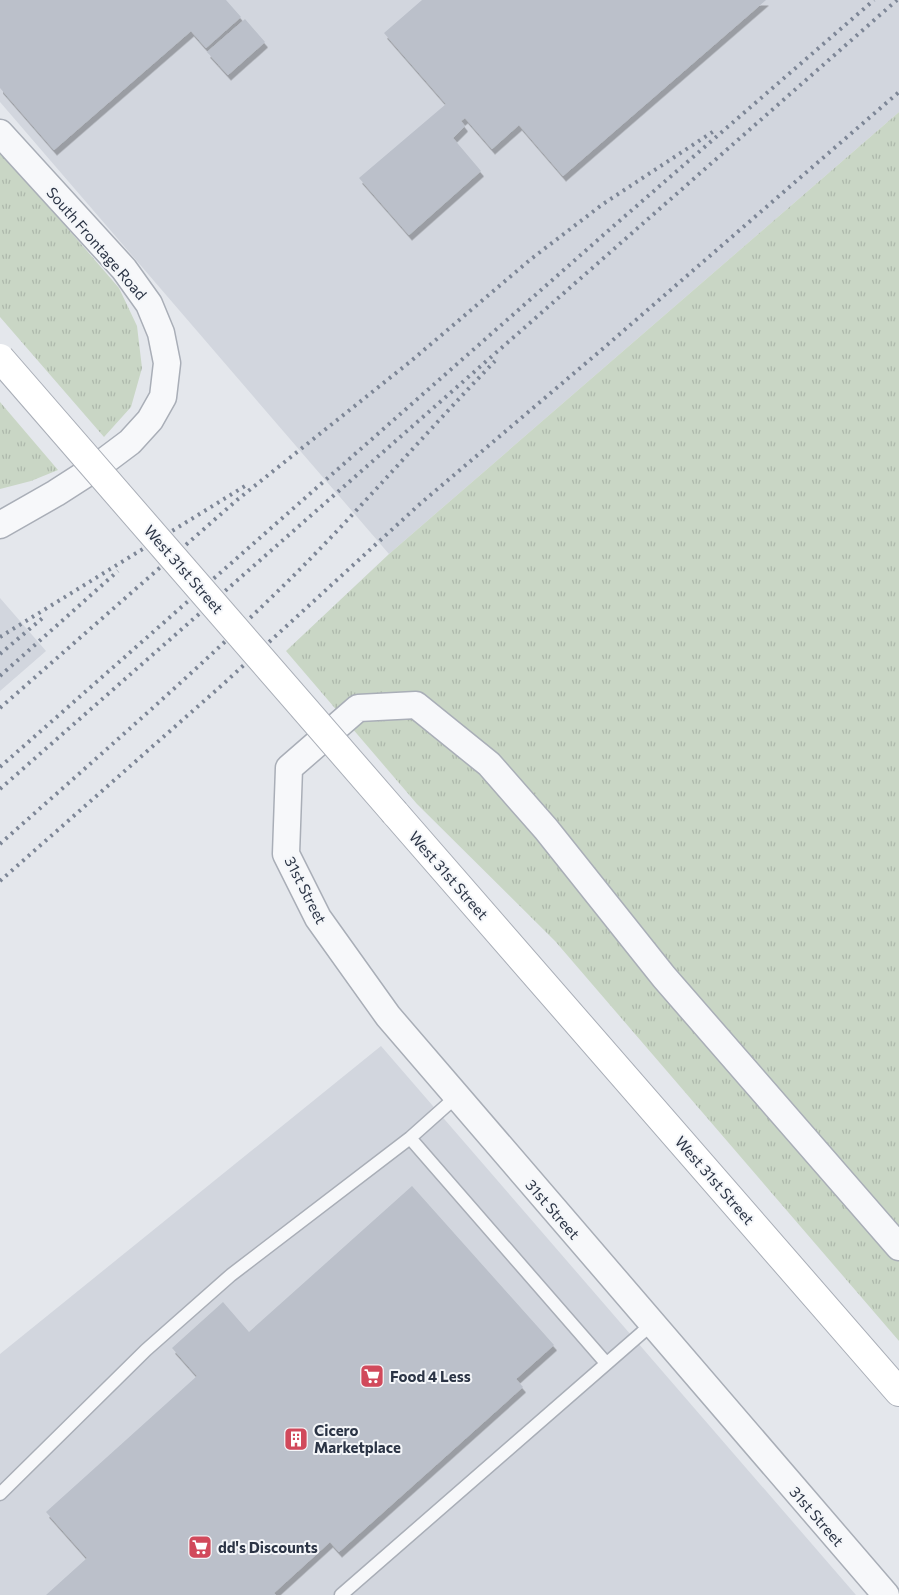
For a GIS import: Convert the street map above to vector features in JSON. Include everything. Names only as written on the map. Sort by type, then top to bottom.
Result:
[{"type":"main road","name":"West 31st Street","points":[[0,358],[899,1392]]},
{"type":"street","name":"South Frontage Road","points":[[0,133],[124,269],[149,304],[161,333],[166,363],[163,397],[150,420],[130,442],[56,494],[0,525]]},
{"type":"street","name":"31st Street","points":[[886,1595],[388,1016],[318,918],[286,854],[289,768],[358,708],[416,705],[489,764],[546,829],[664,977],[899,1247]]},
{"type":"lane","points":[[0,1494],[146,1350],[231,1275],[410,1138],[456,1097]]},
{"type":"lane","points":[[410,1138],[606,1363]]},
{"type":"lane","points":[[342,1595],[652,1324]]},
{"type":"shaded area","points":[[0,0],[899,0],[899,112],[389,554],[0,102]]},
{"type":"shaded area","points":[[0,598],[46,651],[0,691]]},
{"type":"shaded area","name":"Cicero Marketplace","points":[[381,1046],[856,1595],[0,1595],[0,1354]]},
{"type":"green space","points":[[899,112],[899,1341],[555,941],[417,804],[286,651],[389,554]]},
{"type":"green space","points":[[0,150],[119,288],[137,326],[142,368],[131,407],[104,437],[0,317]]},
{"type":"green space","points":[[0,402],[58,470],[31,481],[0,489]]},
{"type":"building","points":[[0,0],[226,0],[241,17],[206,48],[191,31],[54,150],[0,88]]},
{"type":"building","points":[[422,0],[766,0],[563,176],[519,125],[492,149],[465,118],[461,121],[465,126],[453,138],[481,171],[409,235],[359,178],[446,104],[384,33]]},
{"type":"building","points":[[245,19],[265,42],[228,75],[207,52]]},
{"type":"building","name":"Cicero Marketplace","points":[[412,1186],[554,1345],[516,1379],[523,1387],[339,1552],[330,1542],[274,1593],[276,1595],[46,1595],[87,1558],[46,1512],[197,1376],[172,1348],[223,1302],[249,1332]]},
{"type":"railway","points":[[0,767],[617,223],[874,0]]},
{"type":"railway","points":[[0,789],[897,0]]},
{"type":"railway","points":[[0,881],[221,686],[421,503],[599,352],[899,92]]},
{"type":"railway","points":[[0,708],[237,500],[411,361],[531,259],[603,204],[714,131]]},
{"type":"railway","points":[[0,844],[176,687],[280,589],[335,533],[495,361]]},
{"type":"railway","points":[[0,637],[245,486]]},
{"type":"railway","points":[[0,676],[118,571]]},
{"type":"railway","points":[[0,654],[45,616]]},
{"type":"place","name":"Food 4 Less","points":[[372,1376]]},
{"type":"place","name":"Cicero Marketplace","points":[[296,1439]]},
{"type":"place","name":"dd's Discounts","points":[[200,1547]]}]
